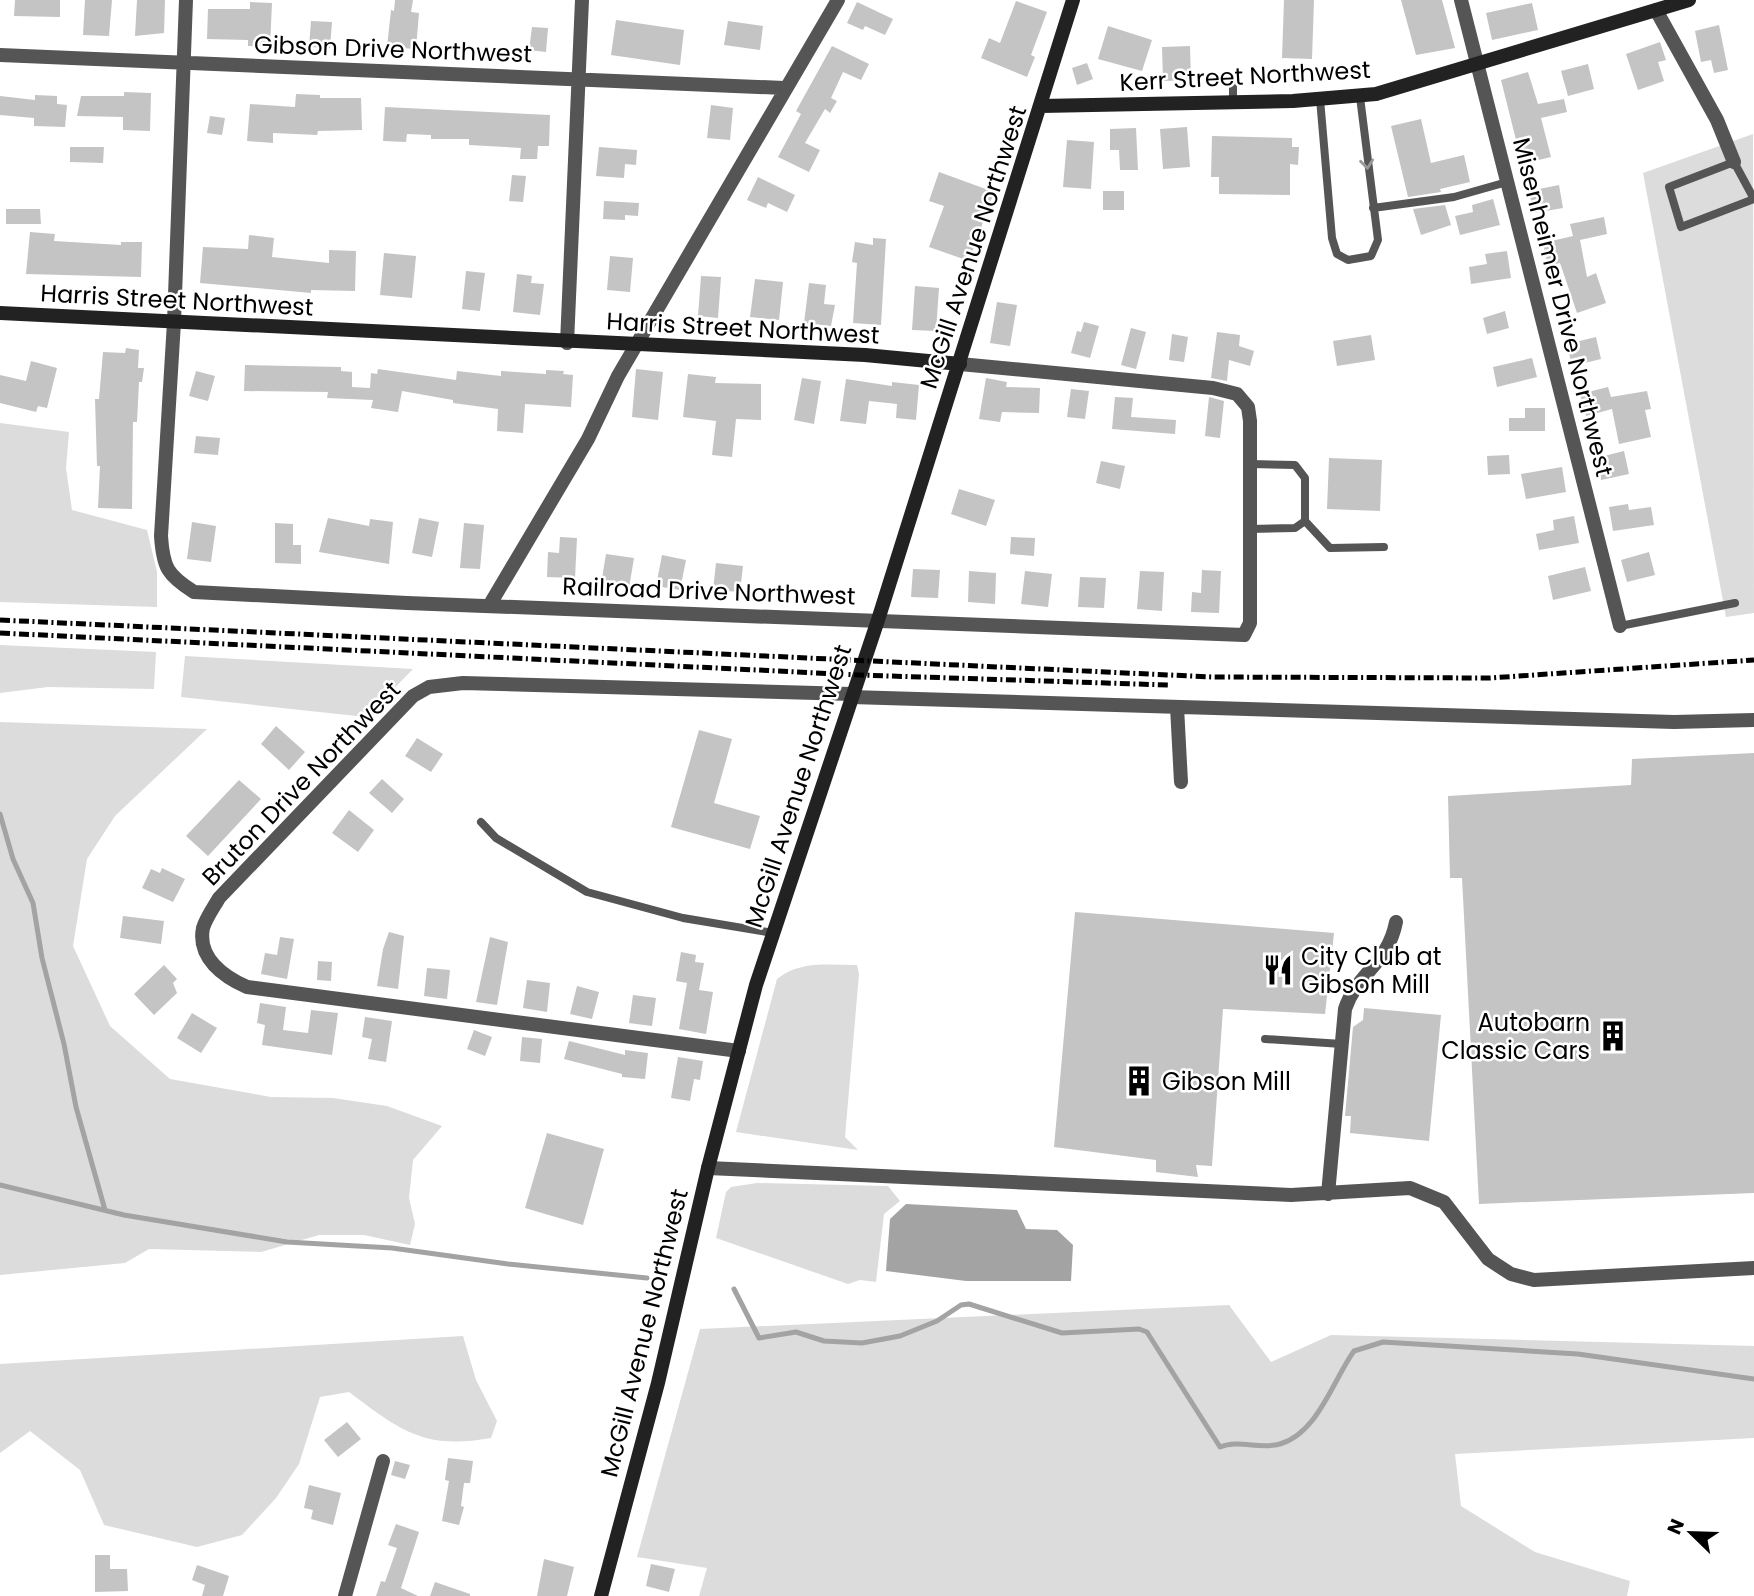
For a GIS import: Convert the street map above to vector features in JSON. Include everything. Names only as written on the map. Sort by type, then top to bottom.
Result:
[{"type":"street","points":[[174,322],[186,0]]},
{"type":"street","points":[[567,343],[582,0]]},
{"type":"street","points":[[489,606],[588,439],[636,346],[784,88],[838,0]]},
{"type":"street","name":"McGill Avenue Northwest","points":[[601,1596],[658,1383],[708,1168],[773,933],[960,365],[1073,0]]},
{"type":"street","name":"Misenheimer Drive Northwest","points":[[1461,0],[1620,626]]},
{"type":"street","name":"Kerr Street Northwest","points":[[1041,106],[1360,97],[1478,66],[1689,0]]},
{"type":"street","points":[[1656,10],[1717,120],[1734,162]]},
{"type":"street","name":"Gibson Drive Northwest","points":[[0,55],[784,88]]},
{"type":"street","name":"Harris Street Northwest","points":[[0,313],[567,343],[865,355],[1213,388],[1237,394],[1248,407],[1251,464],[1250,623],[1244,635]]},
{"type":"street","name":"Railroad Drive Northwest","points":[[174,322],[160,536],[167,569],[175,580],[194,592],[1244,635]]},
{"type":"street","name":"Bruton Drive Northwest","points":[[739,1051],[247,987],[221,974],[209,958],[202,939],[204,926],[219,898],[413,696],[429,687],[463,682],[1674,722],[1754,720]]},
{"type":"street","points":[[1177,707],[1181,782]]},
{"type":"street","points":[[1328,1194],[1349,997],[1381,960],[1396,922]]},
{"type":"street","points":[[708,1168],[1277,1195],[1410,1188],[1427,1194],[1452,1210],[1488,1259],[1511,1274],[1534,1280],[1754,1268]]},
{"type":"street","points":[[345,1596],[383,1461]]},
{"type":"lane","points":[[1233,85],[1233,102]]},
{"type":"lane","points":[[1320,99],[1332,238],[1341,258],[1371,256],[1376,249],[1360,97]]},
{"type":"lane","points":[[1734,162],[1754,199],[1681,227],[1670,187],[1734,162]]},
{"type":"lane","points":[[1373,208],[1454,197],[1507,182]]},
{"type":"lane","points":[[1251,464],[1295,465],[1305,478],[1305,521],[1330,548],[1384,547]]},
{"type":"lane","points":[[1250,529],[1295,528],[1305,521]]},
{"type":"lane","points":[[1620,626],[1735,603]]},
{"type":"lane","points":[[481,822],[496,838],[587,892],[682,918],[773,933]]},
{"type":"lane","points":[[1265,1039],[1342,1044]]},
{"type":"shaded area","points":[[1753,134],[1754,613],[1726,617],[1643,173]]},
{"type":"shaded area","points":[[0,423],[69,432],[66,468],[72,510],[147,530],[157,572],[157,607],[0,602]]},
{"type":"shaded area","points":[[0,645],[156,652],[154,689],[48,687],[0,693]]},
{"type":"shaded area","points":[[185,656],[413,669],[366,717],[181,697]]},
{"type":"shaded area","points":[[0,722],[207,729],[115,816],[87,859],[73,946],[110,1026],[170,1079],[271,1097],[333,1098],[387,1106],[442,1126],[413,1160],[409,1198],[415,1224],[410,1245],[364,1235],[319,1235],[261,1252],[149,1249],[125,1263],[0,1275]]},
{"type":"shaded area","points":[[857,965],[859,974],[845,1137],[858,1150],[736,1132],[777,979],[805,966]]},
{"type":"shaded area","points":[[757,1183],[888,1186],[900,1201],[884,1214],[876,1282],[860,1280],[848,1284],[716,1238],[726,1192],[731,1187]]},
{"type":"shaded area","points":[[906,1204],[1017,1210],[1026,1229],[1057,1230],[1073,1245],[1071,1281],[966,1281],[886,1271],[890,1219]]},
{"type":"shaded area","points":[[1229,1305],[1271,1362],[1331,1335],[1754,1346],[1754,1438],[1455,1454],[1461,1506],[1535,1552],[1630,1581],[1627,1596],[699,1596],[707,1568],[637,1557],[700,1329]]},
{"type":"shaded area","points":[[463,1336],[476,1380],[497,1421],[491,1438],[468,1441],[430,1439],[399,1427],[349,1392],[320,1397],[299,1464],[276,1498],[242,1535],[197,1547],[104,1525],[80,1470],[30,1431],[0,1453],[0,1364]]},
{"type":"building","points":[[15,0],[60,0],[60,17],[14,16]]},
{"type":"building","points":[[85,0],[112,0],[109,36],[83,35]]},
{"type":"building","points":[[137,0],[165,0],[164,33],[135,36]]},
{"type":"building","points":[[395,0],[413,0],[411,12],[419,13],[416,49],[387,47],[391,10],[394,11]]},
{"type":"building","points":[[1284,0],[1314,0],[1312,59],[1282,58]]},
{"type":"building","points":[[1401,0],[1442,0],[1455,48],[1416,55]]},
{"type":"building","points":[[1016,1],[1047,12],[1031,55],[1035,57],[1027,77],[981,58],[989,38],[1000,43]]},
{"type":"building","points":[[250,2],[272,3],[270,47],[248,46],[248,40],[207,39],[208,9],[250,9]]},
{"type":"building","points":[[857,2],[893,19],[885,35],[865,26],[863,30],[847,23]]},
{"type":"building","points":[[1532,3],[1538,30],[1492,40],[1486,13]]},
{"type":"building","points":[[616,20],[684,30],[680,65],[611,55]]},
{"type":"building","points":[[311,21],[332,22],[330,48],[309,47]]},
{"type":"building","points":[[728,21],[763,26],[760,50],[724,45]]},
{"type":"building","points":[[1719,25],[1728,70],[1714,73],[1711,60],[1701,62],[1695,31]]},
{"type":"building","points":[[1108,26],[1152,40],[1142,71],[1098,59]]},
{"type":"building","points":[[532,27],[548,28],[546,52],[529,50]]},
{"type":"building","points":[[1660,42],[1666,60],[1658,62],[1664,81],[1638,90],[1626,54]]},
{"type":"building","points":[[832,46],[869,64],[861,80],[843,72],[831,98],[837,101],[830,113],[825,109],[805,143],[820,150],[809,172],[778,157],[801,114],[796,111]]},
{"type":"building","points":[[1190,46],[1191,80],[1163,81],[1162,47]]},
{"type":"building","points":[[1087,63],[1093,79],[1077,85],[1072,68]]},
{"type":"building","points":[[1588,64],[1594,89],[1568,96],[1561,71]]},
{"type":"building","points":[[1528,72],[1538,104],[1564,99],[1567,112],[1541,118],[1551,157],[1522,164],[1501,80]]},
{"type":"building","points":[[124,92],[151,93],[150,131],[123,130],[123,117],[77,116],[81,96],[124,96]]},
{"type":"building","points":[[296,94],[320,95],[320,98],[361,98],[362,130],[318,131],[317,135],[273,133],[273,143],[247,141],[250,104],[295,107]]},
{"type":"building","points":[[35,95],[57,96],[57,104],[67,105],[65,127],[34,126],[34,118],[0,115],[0,96],[35,100]]},
{"type":"building","points":[[711,105],[733,108],[730,140],[707,138]]},
{"type":"building","points":[[385,107],[550,115],[549,146],[538,146],[537,159],[520,159],[521,148],[469,145],[469,139],[431,139],[431,135],[407,134],[406,142],[383,141]]},
{"type":"building","points":[[210,116],[225,118],[222,135],[207,133]]},
{"type":"building","points":[[1421,119],[1431,163],[1464,155],[1470,182],[1440,189],[1441,192],[1408,197],[1391,126]]},
{"type":"building","points":[[1187,127],[1190,167],[1163,169],[1160,129]]},
{"type":"building","points":[[1136,128],[1138,170],[1120,170],[1119,150],[1110,150],[1110,129]]},
{"type":"building","points":[[1212,136],[1292,138],[1292,147],[1299,147],[1298,165],[1290,164],[1290,195],[1219,194],[1219,177],[1211,177]]},
{"type":"building","points":[[1067,140],[1094,142],[1091,189],[1063,187]]},
{"type":"building","points":[[70,147],[104,147],[103,163],[70,162]]},
{"type":"building","points":[[599,147],[637,150],[636,165],[625,164],[624,178],[596,176]]},
{"type":"building","points":[[939,172],[994,192],[969,261],[929,247],[944,206],[929,201]]},
{"type":"building","points":[[512,175],[526,176],[523,202],[509,201]]},
{"type":"building","points":[[758,177],[795,195],[787,212],[768,203],[766,208],[747,200]]},
{"type":"building","points":[[1559,185],[1563,208],[1534,213],[1529,191]]},
{"type":"building","points":[[1103,191],[1124,191],[1124,210],[1103,210]]},
{"type":"building","points":[[1493,199],[1500,225],[1460,235],[1455,216],[1473,212],[1472,205]]},
{"type":"building","points":[[604,201],[639,203],[638,216],[625,215],[625,220],[603,219]]},
{"type":"building","points":[[1445,205],[1451,225],[1421,235],[1413,209]]},
{"type":"building","points":[[6,209],[40,209],[41,224],[6,224]]},
{"type":"building","points":[[1604,217],[1607,234],[1580,240],[1587,277],[1596,273],[1606,303],[1577,313],[1560,263],[1548,266],[1543,243],[1573,236],[1570,224]]},
{"type":"building","points":[[30,232],[55,234],[54,241],[121,245],[121,242],[142,242],[141,277],[26,274]]},
{"type":"building","points":[[249,235],[274,238],[272,257],[329,263],[329,250],[356,251],[355,291],[311,290],[311,293],[200,283],[203,247],[248,249]]},
{"type":"building","points":[[873,238],[886,239],[881,325],[853,323],[857,263],[852,262],[855,242],[873,245]]},
{"type":"building","points":[[1507,251],[1511,278],[1471,284],[1469,267],[1487,264],[1485,254]]},
{"type":"building","points":[[384,253],[416,256],[412,298],[380,295]]},
{"type":"building","points":[[610,256],[633,258],[630,292],[607,290]]},
{"type":"building","points":[[466,271],[485,273],[480,311],[462,309]]},
{"type":"building","points":[[517,274],[532,276],[531,283],[544,284],[540,315],[513,312]]},
{"type":"building","points":[[701,276],[721,277],[718,318],[698,316]]},
{"type":"building","points":[[755,279],[783,282],[779,320],[750,317]]},
{"type":"building","points":[[809,283],[826,285],[824,304],[835,305],[831,326],[804,323]]},
{"type":"building","points":[[915,286],[939,288],[936,331],[912,330]]},
{"type":"building","points":[[997,302],[1017,305],[1010,346],[990,343]]},
{"type":"building","points":[[1505,311],[1509,328],[1487,334],[1483,318]]},
{"type":"building","points":[[1084,322],[1099,326],[1090,358],[1071,353],[1077,331],[1081,332]]},
{"type":"building","points":[[1131,328],[1146,332],[1136,369],[1121,365]]},
{"type":"building","points":[[1217,332],[1240,335],[1239,346],[1254,351],[1250,366],[1229,360],[1227,381],[1211,378]]},
{"type":"building","points":[[1172,334],[1188,337],[1184,362],[1169,360]]},
{"type":"building","points":[[1371,335],[1375,360],[1337,366],[1333,341]]},
{"type":"building","points":[[1596,337],[1601,359],[1572,366],[1567,344]]},
{"type":"building","points":[[126,348],[139,350],[138,368],[144,368],[142,382],[139,382],[137,422],[133,422],[132,509],[98,508],[100,466],[97,466],[95,399],[99,399],[103,352],[125,353]]},
{"type":"building","points":[[1532,358],[1537,377],[1497,387],[1493,367]]},
{"type":"building","points":[[31,361],[57,368],[47,408],[38,406],[36,412],[0,403],[0,375],[26,381]]},
{"type":"building","points":[[245,365],[341,367],[341,371],[352,372],[352,387],[370,388],[371,373],[377,374],[378,369],[456,380],[457,371],[501,376],[501,371],[546,374],[546,370],[564,371],[563,374],[573,375],[571,407],[525,404],[523,433],[497,431],[498,409],[453,403],[453,400],[402,391],[398,412],[371,408],[373,400],[327,398],[328,392],[244,391]]},
{"type":"building","points":[[636,369],[663,372],[658,420],[632,417]]},
{"type":"building","points":[[196,371],[215,376],[208,401],[189,396]]},
{"type":"building","points":[[688,374],[716,377],[715,383],[761,384],[761,420],[736,419],[732,457],[712,455],[716,421],[683,417]]},
{"type":"building","points":[[802,378],[821,381],[814,424],[794,420]]},
{"type":"building","points":[[986,378],[1007,382],[1006,387],[1040,388],[1039,413],[1002,412],[1000,422],[979,419]]},
{"type":"building","points":[[846,379],[892,386],[892,382],[919,385],[916,420],[896,418],[897,404],[869,401],[866,424],[840,421]]},
{"type":"building","points":[[1608,387],[1611,397],[1647,391],[1651,409],[1645,410],[1651,437],[1619,444],[1612,409],[1586,416],[1580,394]]},
{"type":"building","points":[[1071,389],[1089,391],[1085,419],[1067,417]]},
{"type":"building","points":[[1115,397],[1133,398],[1131,417],[1176,420],[1175,434],[1112,429]]},
{"type":"building","points":[[1209,397],[1224,401],[1220,438],[1205,436]]},
{"type":"building","points":[[1525,408],[1545,408],[1545,431],[1509,431],[1509,418],[1525,418]]},
{"type":"building","points":[[196,436],[220,438],[218,455],[194,453]]},
{"type":"building","points":[[1624,451],[1629,474],[1601,480],[1596,458]]},
{"type":"building","points":[[1509,455],[1510,474],[1488,475],[1487,456]]},
{"type":"building","points":[[1329,458],[1382,460],[1380,511],[1327,509]]},
{"type":"building","points":[[1101,461],[1125,466],[1120,489],[1096,483]]},
{"type":"building","points":[[1562,467],[1566,492],[1526,499],[1521,474]]},
{"type":"building","points":[[959,489],[995,500],[986,526],[951,514]]},
{"type":"building","points":[[1628,504],[1629,510],[1651,507],[1654,525],[1613,531],[1609,507]]},
{"type":"building","points":[[1574,516],[1579,543],[1539,550],[1536,534],[1554,530],[1553,520]]},
{"type":"building","points":[[328,518],[369,526],[370,519],[393,522],[389,564],[319,552]]},
{"type":"building","points":[[419,518],[439,522],[432,557],[412,553]]},
{"type":"building","points":[[192,522],[216,526],[211,562],[187,559]]},
{"type":"building","points":[[275,523],[293,524],[293,545],[301,545],[301,564],[275,563]]},
{"type":"building","points":[[464,523],[484,525],[480,569],[460,568]]},
{"type":"building","points":[[560,537],[577,538],[575,578],[547,577],[548,552],[559,553]]},
{"type":"building","points":[[1011,537],[1035,538],[1034,556],[1010,554]]},
{"type":"building","points":[[1649,552],[1655,575],[1627,582],[1621,560]]},
{"type":"building","points":[[606,554],[634,558],[629,588],[601,584]]},
{"type":"building","points":[[662,555],[686,560],[680,590],[656,586]]},
{"type":"building","points":[[716,563],[743,566],[740,592],[713,590]]},
{"type":"building","points":[[1585,567],[1591,591],[1553,600],[1548,576]]},
{"type":"building","points":[[913,569],[940,570],[938,598],[911,597]]},
{"type":"building","points":[[1202,570],[1221,571],[1219,613],[1191,612],[1192,592],[1201,593]]},
{"type":"building","points":[[969,571],[996,573],[995,604],[968,602]]},
{"type":"building","points":[[1025,571],[1052,574],[1048,607],[1021,604]]},
{"type":"building","points":[[1140,571],[1164,572],[1162,611],[1137,609]]},
{"type":"building","points":[[1080,577],[1106,578],[1104,608],[1078,607]]},
{"type":"building","points":[[276,726],[305,752],[289,770],[261,744]]},
{"type":"building","points":[[699,730],[732,739],[714,803],[760,816],[750,849],[671,827]]},
{"type":"building","points":[[417,738],[443,754],[431,772],[405,756]]},
{"type":"building","name":"Autobarn Classic Cars","points":[[1754,753],[1754,1193],[1479,1204],[1462,878],[1450,878],[1448,796],[1631,785],[1632,759]]},
{"type":"building","points":[[382,779],[404,799],[392,813],[369,793]]},
{"type":"building","points":[[239,780],[261,799],[208,856],[186,836]]},
{"type":"building","points":[[349,810],[374,830],[358,852],[332,833]]},
{"type":"building","points":[[162,868],[185,879],[173,902],[142,888],[151,869],[160,873]]},
{"type":"building","name":"Gibson Mill","points":[[1075,912],[1334,933],[1325,1014],[1223,1009],[1212,1166],[1196,1165],[1198,1177],[1156,1172],[1156,1160],[1054,1147]]},
{"type":"building","points":[[123,916],[164,921],[161,944],[120,938]]},
{"type":"building","points":[[389,932],[404,936],[398,989],[377,986],[383,949]]},
{"type":"building","points":[[280,937],[294,939],[287,979],[261,974],[265,953],[277,955]]},
{"type":"building","points":[[490,937],[508,942],[497,1005],[476,1002]]},
{"type":"building","points":[[681,952],[696,955],[695,962],[704,963],[699,990],[713,992],[706,1034],[679,1029],[687,983],[676,981]]},
{"type":"building","points":[[318,961],[332,962],[331,981],[317,980]]},
{"type":"building","points":[[164,965],[177,979],[173,983],[177,993],[154,1015],[134,994]]},
{"type":"building","points":[[427,968],[450,970],[447,999],[424,996]]},
{"type":"building","points":[[527,980],[550,983],[547,1012],[523,1008]]},
{"type":"building","points":[[577,986],[599,992],[592,1019],[570,1014]]},
{"type":"building","points":[[633,995],[656,998],[652,1026],[629,1023]]},
{"type":"building","points":[[260,1003],[286,1007],[283,1030],[308,1033],[311,1010],[338,1013],[332,1055],[262,1045],[265,1025],[257,1023]]},
{"type":"building","points":[[1364,1008],[1441,1015],[1429,1141],[1350,1133],[1351,1116],[1345,1116],[1353,1027],[1363,1020]]},
{"type":"building","points":[[192,1013],[217,1028],[201,1053],[177,1038]]},
{"type":"building","points":[[365,1017],[392,1021],[386,1062],[368,1059],[372,1039],[362,1037]]},
{"type":"building","points":[[474,1030],[492,1037],[485,1056],[467,1049]]},
{"type":"building","points":[[522,1037],[542,1039],[540,1063],[520,1061]]},
{"type":"building","points":[[569,1041],[625,1055],[625,1050],[648,1053],[645,1079],[622,1077],[622,1074],[564,1059]]},
{"type":"building","points":[[678,1057],[703,1061],[700,1080],[694,1079],[690,1101],[671,1098]]},
{"type":"building","points":[[547,1133],[604,1149],[583,1225],[525,1208]]},
{"type":"building","points":[[347,1422],[361,1439],[338,1457],[324,1440]]},
{"type":"building","points":[[448,1458],[473,1461],[470,1483],[464,1483],[461,1506],[464,1507],[459,1525],[442,1521],[449,1481],[445,1480]]},
{"type":"building","points":[[395,1461],[410,1465],[405,1479],[391,1475]]},
{"type":"building","points":[[309,1485],[341,1493],[333,1525],[311,1519],[313,1510],[304,1508]]},
{"type":"building","points":[[396,1524],[419,1532],[401,1588],[418,1596],[376,1596],[381,1581],[385,1582],[397,1548],[388,1545]]},
{"type":"building","points":[[95,1555],[110,1555],[110,1569],[127,1569],[128,1591],[95,1592]]},
{"type":"building","points":[[544,1559],[574,1567],[567,1596],[537,1596]]},
{"type":"building","points":[[651,1564],[675,1569],[669,1592],[646,1586]]},
{"type":"building","points":[[197,1565],[229,1576],[223,1596],[202,1596],[205,1585],[192,1580]]},
{"type":"building","points":[[435,1582],[470,1594],[470,1596],[430,1596]]},
{"type":"waterway","points":[[0,814],[13,859],[33,903],[42,958],[64,1044],[76,1107],[105,1210]]},
{"type":"waterway","points":[[0,1185],[124,1215],[287,1242],[392,1248],[508,1264],[647,1278]]},
{"type":"waterway","points":[[734,1289],[759,1338],[796,1332],[824,1341],[862,1343],[900,1336],[937,1321],[961,1305],[969,1304],[1062,1333],[1139,1329],[1147,1332],[1220,1447],[1235,1444],[1272,1446],[1293,1438],[1315,1417],[1354,1351],[1383,1342],[1578,1354],[1754,1379]]},
{"type":"railway","points":[[0,620],[1212,677],[1490,678],[1754,660]]},
{"type":"railway","points":[[0,633],[859,675],[1168,685]]},
{"type":"place","name":"City Club at Gibson Mill","points":[[1278,970]]},
{"type":"place","name":"Autobarn Classic Cars","points":[[1613,1036]]},
{"type":"place","name":"Gibson Mill","points":[[1139,1081]]}]
